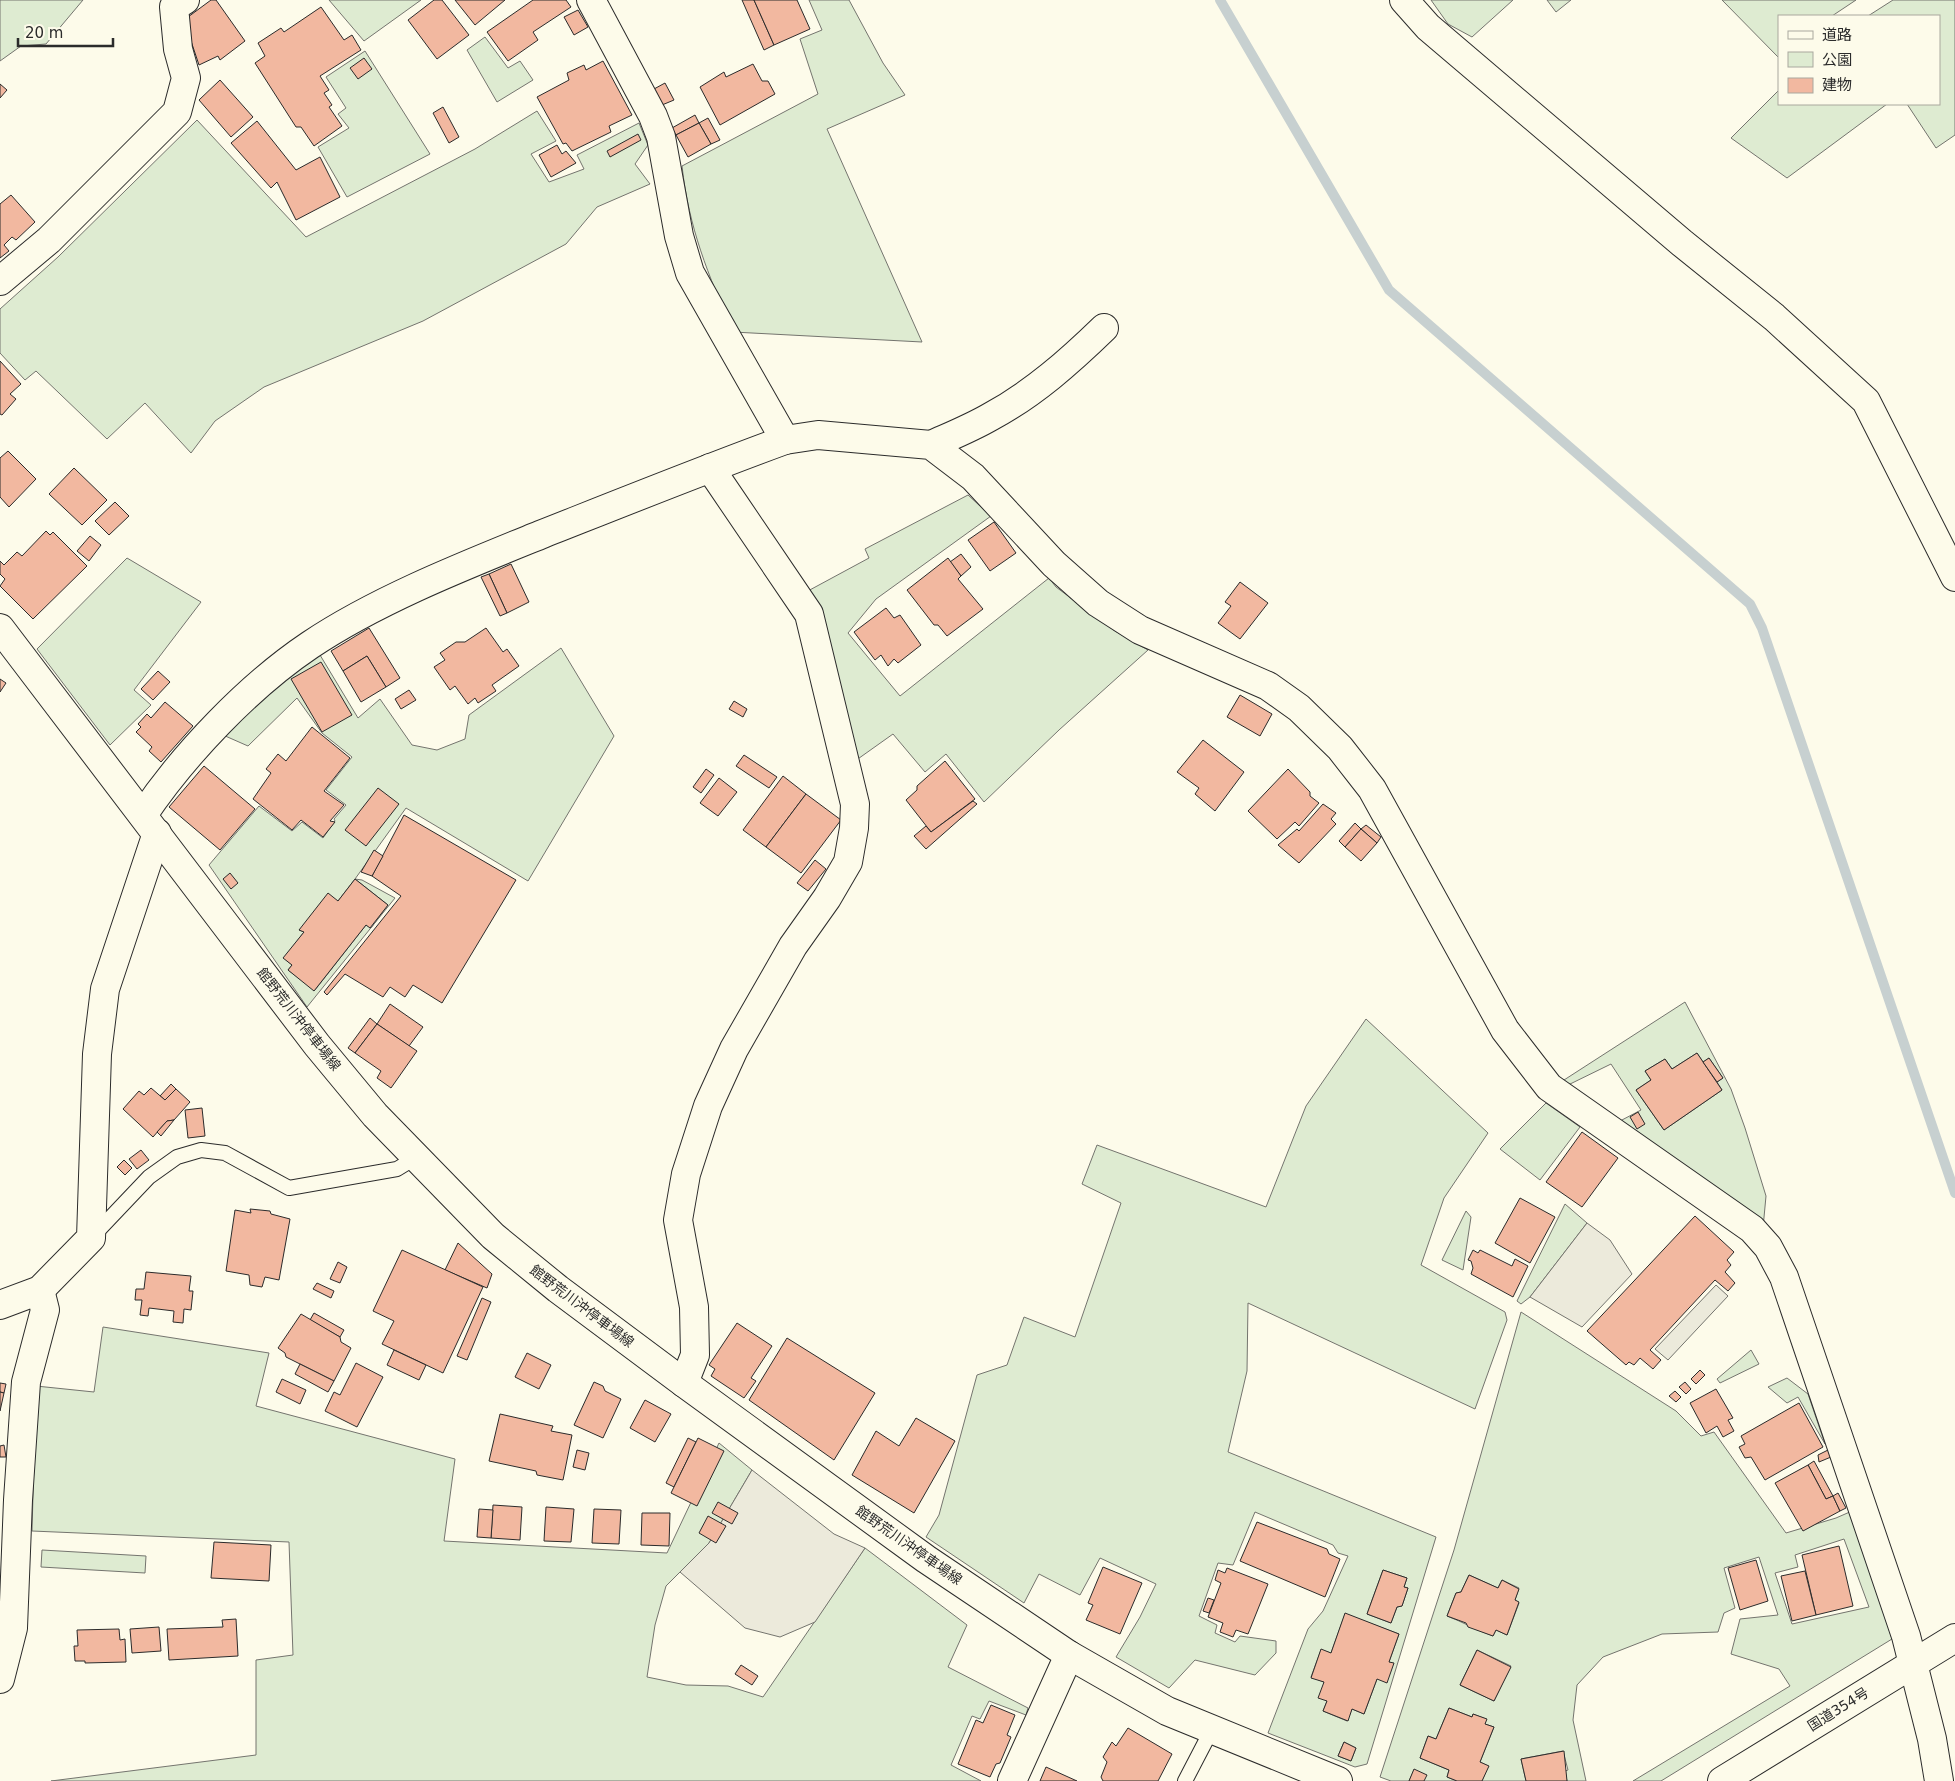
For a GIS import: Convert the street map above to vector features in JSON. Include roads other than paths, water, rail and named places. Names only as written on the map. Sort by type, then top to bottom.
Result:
[{"type":"main road","points":[[0,281],[49,240],[178,112],[186,78],[178,49],[174,7],[185,0]]},
{"type":"main road","points":[[591,0],[653,116],[661,137],[670,196],[690,273],[785,440]]},
{"type":"main road","points":[[1404,0],[1428,27],[1682,243],[1774,317],[1866,401],[1955,577]]},
{"type":"main road","points":[[0,1305],[40,1290],[90,1238],[97,1054],[105,989],[150,824],[161,790],[218,725],[266,677],[311,644],[367,612],[478,560],[785,440],[818,435],[931,445],[991,417],[1036,388],[1074,357],[1104,328]]},
{"type":"main road","points":[[931,445],[973,477],[1054,564],[1098,603],[1140,630],[1268,686],[1300,708],[1340,748],[1372,789],[1505,1030],[1549,1087],[1744,1224],[1768,1247],[1788,1287],[1906,1636],[1932,1739],[1939,1781]]},
{"type":"main road","points":[[684,1384],[695,1355],[694,1307],[678,1220],[686,1174],[708,1106],[734,1049],[793,946],[827,898],[848,862],[854,828],[855,804],[809,614],[710,468]]},
{"type":"main road","name":"館野荒川沖停車場線","points":[[1,631],[318,1045],[375,1115],[493,1236],[558,1289],[684,1384],[926,1559],[1068,1655],[1167,1711],[1211,1731],[1338,1781]]},
{"type":"main road","points":[[0,1679],[13,1628],[18,1500],[26,1382],[45,1310],[40,1290]]},
{"type":"main road","name":"国道354号","points":[[1722,1781],[1955,1638]]},
{"type":"main road","points":[[1012,1781],[1068,1655]]},
{"type":"lane","points":[[90,1238],[149,1177],[177,1157],[201,1150],[225,1154],[289,1188],[397,1169],[415,1158]]},
{"type":"lane","points":[[1185,1781],[1211,1731]]},
{"type":"waterway","points":[[1220,0],[1389,290],[1750,604],[1762,628],[1955,1193]]}]
